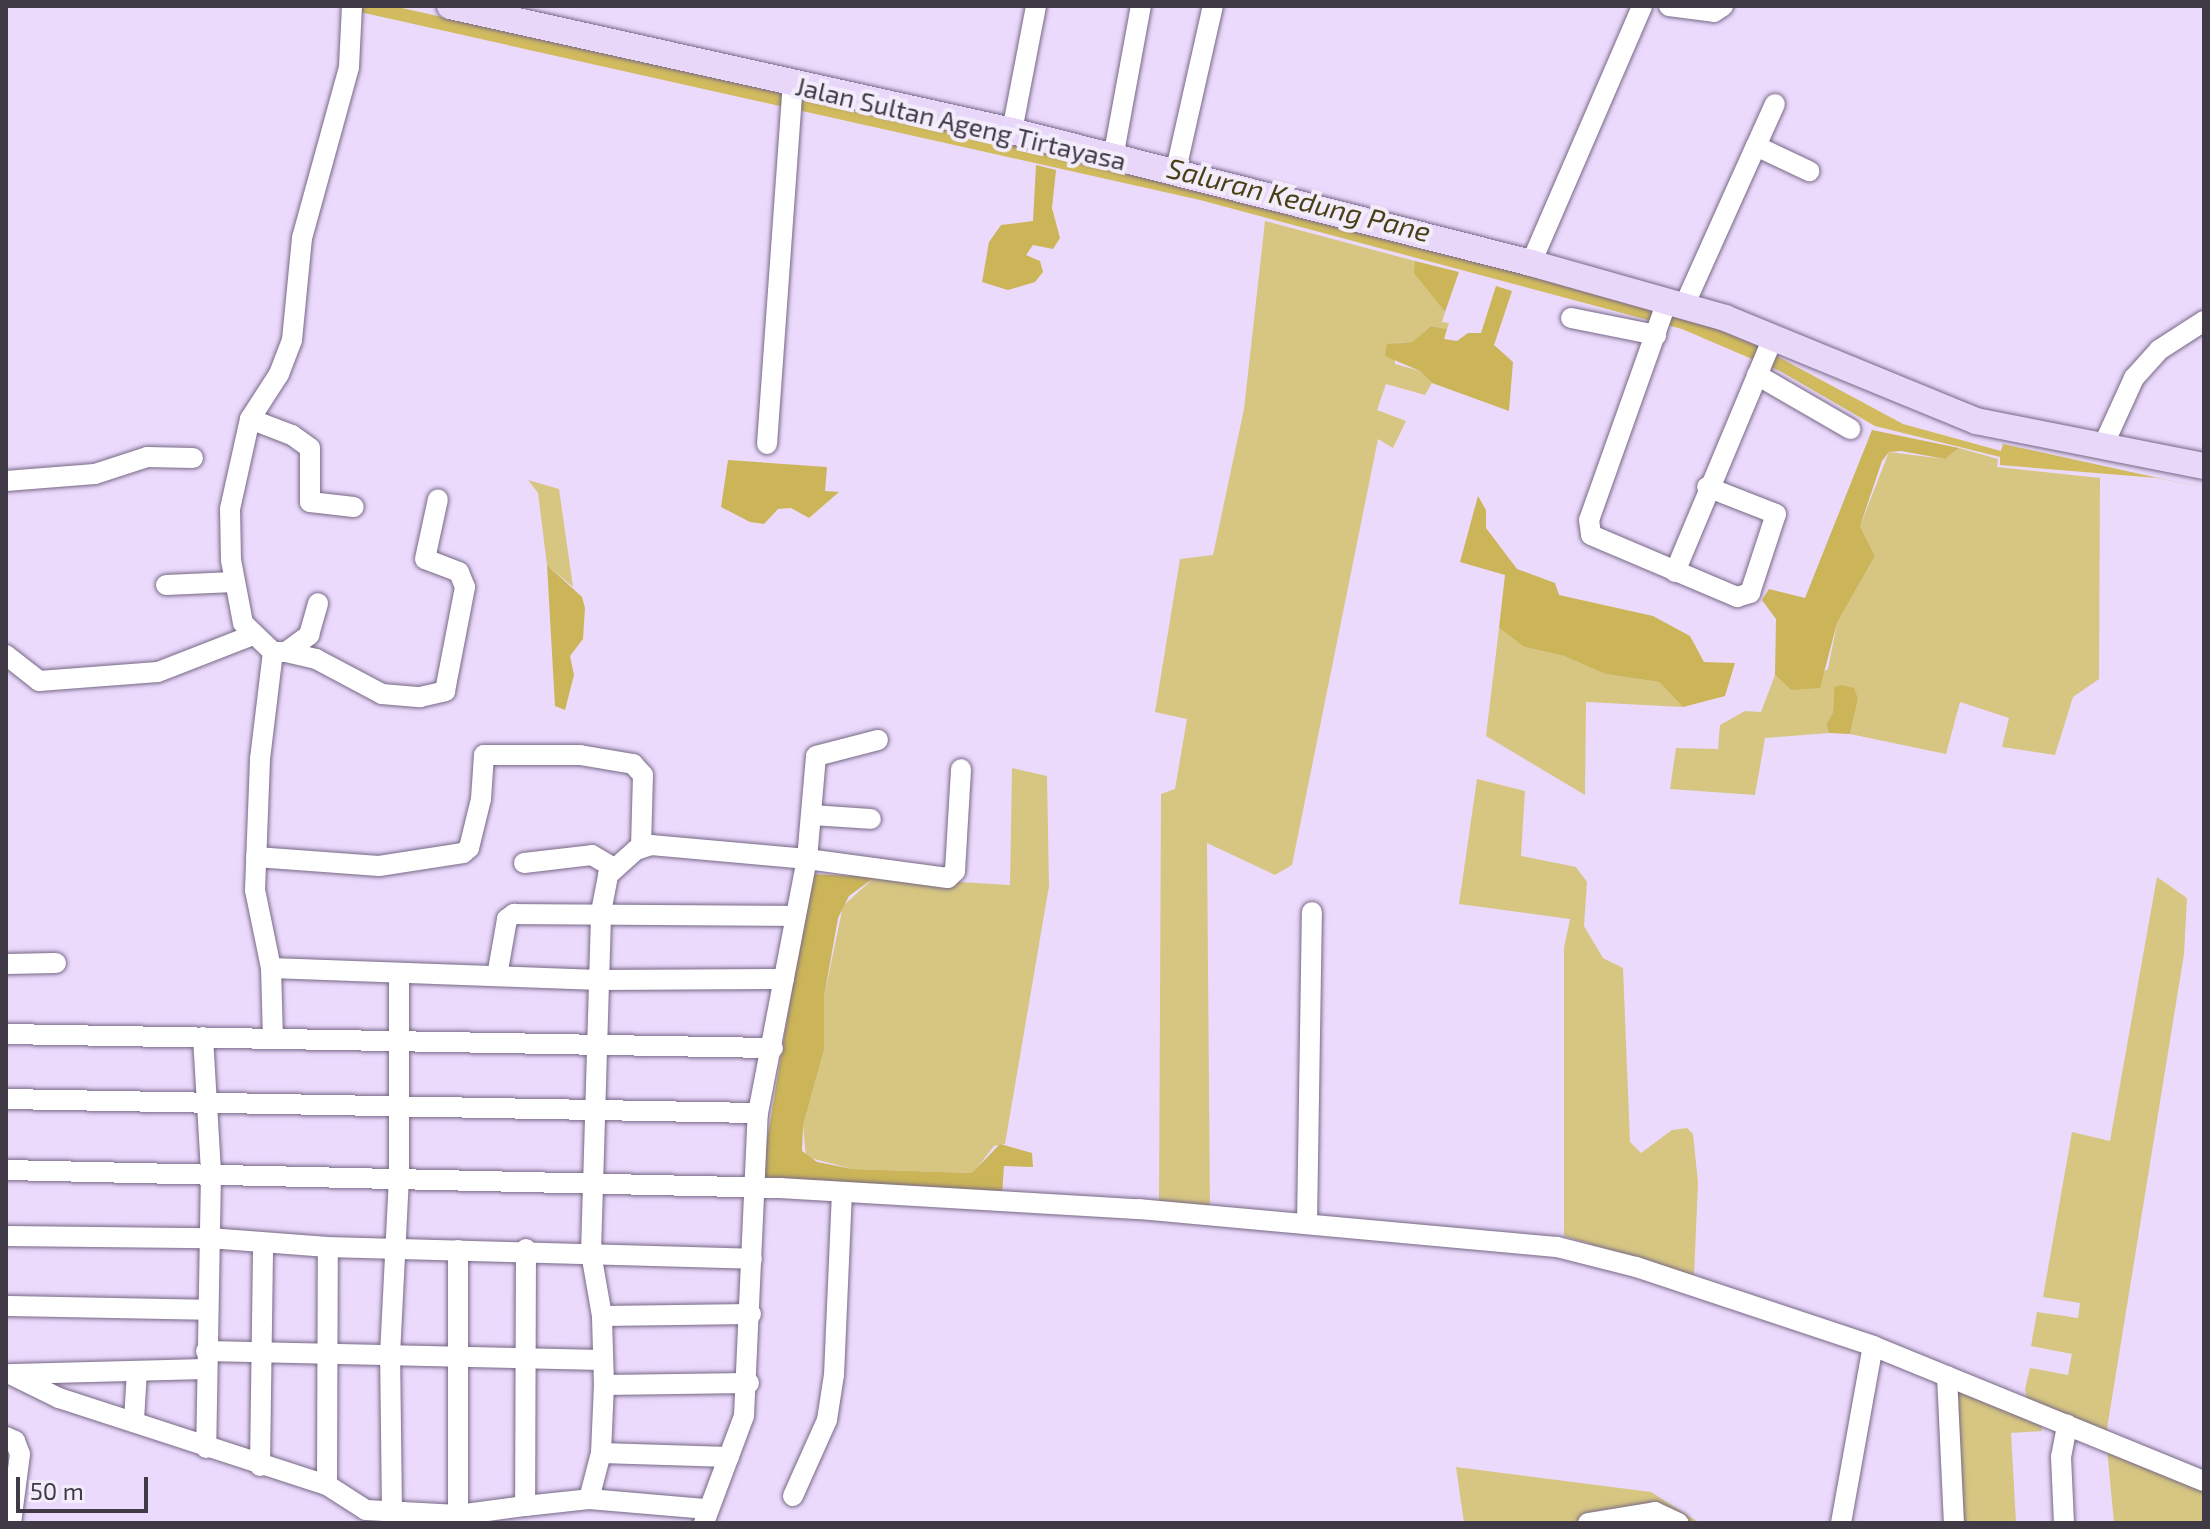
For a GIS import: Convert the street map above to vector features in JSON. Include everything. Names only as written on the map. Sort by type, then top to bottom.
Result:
[{"type":"main road","name":"Jalan Sultan Ageng Tirtayasa","points":[[450,6],[484,10],[794,87],[1012,131],[1531,263],[1666,314],[1772,342],[1976,421],[2204,466]]},
{"type":"street","points":[[1012,131],[1036,6]]},
{"type":"street","points":[[1113,158],[1141,6]]},
{"type":"street","points":[[1175,174],[1213,6]]},
{"type":"street","points":[[1531,263],[1642,6]]},
{"type":"street","points":[[1669,6],[1714,12],[1723,6]]},
{"type":"street","points":[[352,11],[344,96],[302,238],[292,340],[279,374],[250,419],[230,509],[234,582],[243,623],[253,635],[280,652],[316,659],[382,694],[420,697],[445,691],[465,587],[459,572],[425,559],[438,499]]},
{"type":"street","points":[[767,444],[794,87]]},
{"type":"street","points":[[1707,487],[1776,514],[1755,589],[1737,597],[1595,540],[1588,528],[1666,314],[1756,146],[1775,104]]},
{"type":"street","points":[[1756,146],[1809,171]]},
{"type":"street","points":[[1571,318],[1666,314]]},
{"type":"street","points":[[2103,446],[2134,378],[2159,350],[2204,321]]},
{"type":"street","points":[[1675,572],[1707,487],[1772,342]]},
{"type":"street","points":[[1759,371],[1850,429]]},
{"type":"street","points":[[250,419],[281,429],[310,448],[310,502],[354,507]]},
{"type":"street","points":[[6,481],[95,474],[147,457],[193,458]]},
{"type":"street","points":[[166,585],[234,582]]},
{"type":"street","points":[[273,1039],[271,968],[255,890],[260,759],[280,652],[309,635],[318,603]]},
{"type":"street","points":[[6,655],[39,681],[158,672],[253,635]]},
{"type":"street","points":[[8,1374],[59,1398],[134,1420],[260,1466],[327,1485],[366,1510],[458,1515],[589,1499],[705,1516],[744,1416],[749,1383],[758,1113],[773,1048],[794,916],[807,859],[816,756],[878,740]]},
{"type":"street","points":[[256,857],[364,867],[463,853],[469,848],[481,799],[484,755],[580,755],[633,764],[643,775],[641,847]]},
{"type":"street","points":[[589,1499],[601,1453],[604,1385],[602,1316],[591,1253],[600,1047],[601,912],[614,868],[641,847],[807,859],[948,878],[955,871],[961,769]]},
{"type":"street","points":[[811,815],[871,819]]},
{"type":"street","points":[[524,863],[592,855],[614,868]]},
{"type":"street","points":[[497,976],[510,915],[601,912],[794,916]]},
{"type":"street","points":[[1307,1224],[1312,912]]},
{"type":"street","points":[[6,964],[56,963]]},
{"type":"street","points":[[271,968],[600,980],[784,979]]},
{"type":"street","points":[[392,1512],[390,1355],[401,1109],[399,973]]},
{"type":"street","points":[[6,1034],[773,1048]]},
{"type":"street","points":[[203,1037],[211,1173],[206,1448]]},
{"type":"street","points":[[6,1099],[401,1109],[758,1113]]},
{"type":"street","points":[[6,1170],[755,1187],[1307,1224],[1557,1247],[1873,1346],[2204,1481]]},
{"type":"street","points":[[793,1496],[827,1420],[834,1375],[842,1193]]},
{"type":"street","points":[[6,1236],[209,1238],[263,1246],[397,1251],[526,1249],[752,1259]]},
{"type":"street","points":[[260,1466],[263,1246]]},
{"type":"street","points":[[327,1485],[325,1354],[328,1247]]},
{"type":"street","points":[[525,1506],[523,1360],[526,1249]]},
{"type":"street","points":[[458,1250],[458,1515]]},
{"type":"street","points":[[6,1306],[208,1310]]},
{"type":"street","points":[[602,1316],[751,1314]]},
{"type":"street","points":[[1841,1523],[1873,1346]]},
{"type":"street","points":[[8,1374],[137,1371],[262,1354],[603,1360]]},
{"type":"street","points":[[134,1420],[137,1371]]},
{"type":"street","points":[[1947,1376],[1954,1523]]},
{"type":"street","points":[[604,1385],[749,1383]]},
{"type":"street","points":[[2064,1523],[2061,1457],[2067,1425]]},
{"type":"street","points":[[6,1437],[15,1441],[20,1454],[11,1523]]},
{"type":"street","points":[[601,1453],[729,1457]]},
{"type":"street","points":[[1588,1523],[1655,1512],[1679,1523]]},
{"type":"shaded area","points":[[333,6],[393,6],[1203,187],[1687,317],[1758,346],[1903,424],[2001,451],[2003,444],[2204,488],[2157,478],[2000,465],[2000,457],[1875,426],[1780,371],[1682,329],[1200,200]]},
{"type":"shaded area","points":[[1036,165],[1056,170],[1052,208],[1060,238],[1053,249],[1033,245],[1026,255],[1040,261],[1043,272],[1035,282],[1008,290],[982,282],[989,242],[1001,225],[1033,221]]},
{"type":"shaded area","points":[[1265,221],[1415,261],[1415,273],[1445,312],[1442,322],[1449,323],[1447,329],[1431,326],[1412,342],[1394,343],[1395,364],[1420,371],[1432,383],[1425,395],[1386,384],[1377,410],[1406,421],[1393,448],[1378,439],[1292,865],[1275,875],[1207,843],[1210,1210],[1159,1206],[1161,794],[1175,789],[1187,719],[1155,712],[1180,559],[1213,555],[1244,409]]},
{"type":"shaded area","points":[[1415,261],[1459,272],[1445,312],[1414,273]]},
{"type":"shaded area","points":[[1496,286],[1512,291],[1494,345],[1513,362],[1509,411],[1432,383],[1420,371],[1385,356],[1387,344],[1412,342],[1431,326],[1447,329],[1444,339],[1457,341],[1468,333],[1481,333]]},
{"type":"shaded area","points":[[1872,430],[1959,448],[1945,459],[1901,451],[1889,452],[1882,461],[1860,526],[1875,556],[1837,623],[1820,688],[1791,690],[1775,675],[1776,619],[1762,600],[1769,589],[1805,598]]},
{"type":"shaded area","points":[[1959,448],[1998,459],[1997,467],[2100,478],[2099,679],[2073,697],[2055,755],[2002,747],[2009,718],[1960,702],[1946,754],[1850,734],[1858,699],[1834,687],[1833,712],[1826,725],[1829,733],[1765,738],[1755,795],[1670,789],[1676,748],[1718,749],[1720,725],[1745,711],[1761,712],[1775,675],[1791,690],[1828,669],[1837,623],[1875,556],[1860,526],[1889,452],[1945,459]]},
{"type":"shaded area","points":[[728,460],[827,467],[825,491],[839,492],[809,518],[791,508],[778,509],[764,524],[750,522],[721,507]]},
{"type":"shaded area","points":[[528,480],[559,489],[573,587],[547,565],[538,493]]},
{"type":"shaded area","points":[[1478,496],[1486,510],[1486,528],[1517,569],[1555,583],[1559,595],[1653,616],[1690,636],[1704,662],[1735,663],[1725,696],[1683,707],[1659,682],[1605,674],[1564,656],[1524,647],[1499,628],[1505,575],[1460,562]]},
{"type":"shaded area","points":[[547,565],[582,597],[585,608],[583,639],[570,656],[574,675],[565,710],[555,706]]},
{"type":"shaded area","points":[[1499,628],[1524,647],[1564,656],[1605,674],[1659,682],[1683,707],[1586,702],[1585,795],[1486,736]]},
{"type":"shaded area","points":[[1834,687],[1854,688],[1858,699],[1850,734],[1829,733],[1826,725],[1833,712]]},
{"type":"shaded area","points":[[1012,768],[1047,776],[1049,886],[1005,1144],[994,1146],[973,1173],[853,1169],[806,1157],[803,1126],[824,1050],[824,997],[843,906],[875,877],[1010,885]]},
{"type":"shaded area","points":[[1477,779],[1525,791],[1521,856],[1576,867],[1587,882],[1584,926],[1603,958],[1623,968],[1630,1142],[1641,1153],[1672,1130],[1687,1128],[1693,1134],[1698,1183],[1694,1276],[1564,1236],[1564,948],[1570,919],[1459,904]]},
{"type":"shaded area","points":[[811,874],[875,877],[849,896],[838,918],[824,997],[824,1050],[803,1126],[802,1151],[817,1162],[853,1169],[972,1173],[1000,1144],[1032,1153],[1033,1167],[1004,1166],[1002,1195],[761,1177]]},
{"type":"shaded area","points":[[2157,877],[2187,898],[2184,954],[2106,1435],[2027,1400],[2025,1389],[2030,1368],[2068,1375],[2072,1354],[2031,1346],[2037,1312],[2078,1318],[2080,1303],[2043,1297],[2072,1132],[2110,1141]]},
{"type":"shaded area","points":[[1953,1383],[2041,1420],[2042,1431],[2011,1433],[2016,1523],[1962,1523]]},
{"type":"shaded area","points":[[2107,1448],[2204,1487],[2204,1523],[2114,1523]]},
{"type":"shaded area","points":[[1456,1467],[1651,1492],[1700,1523],[1464,1523]]},
{"type":"water label","name":"Saluran Kedung Pane","points":[[1299,199]]}]
